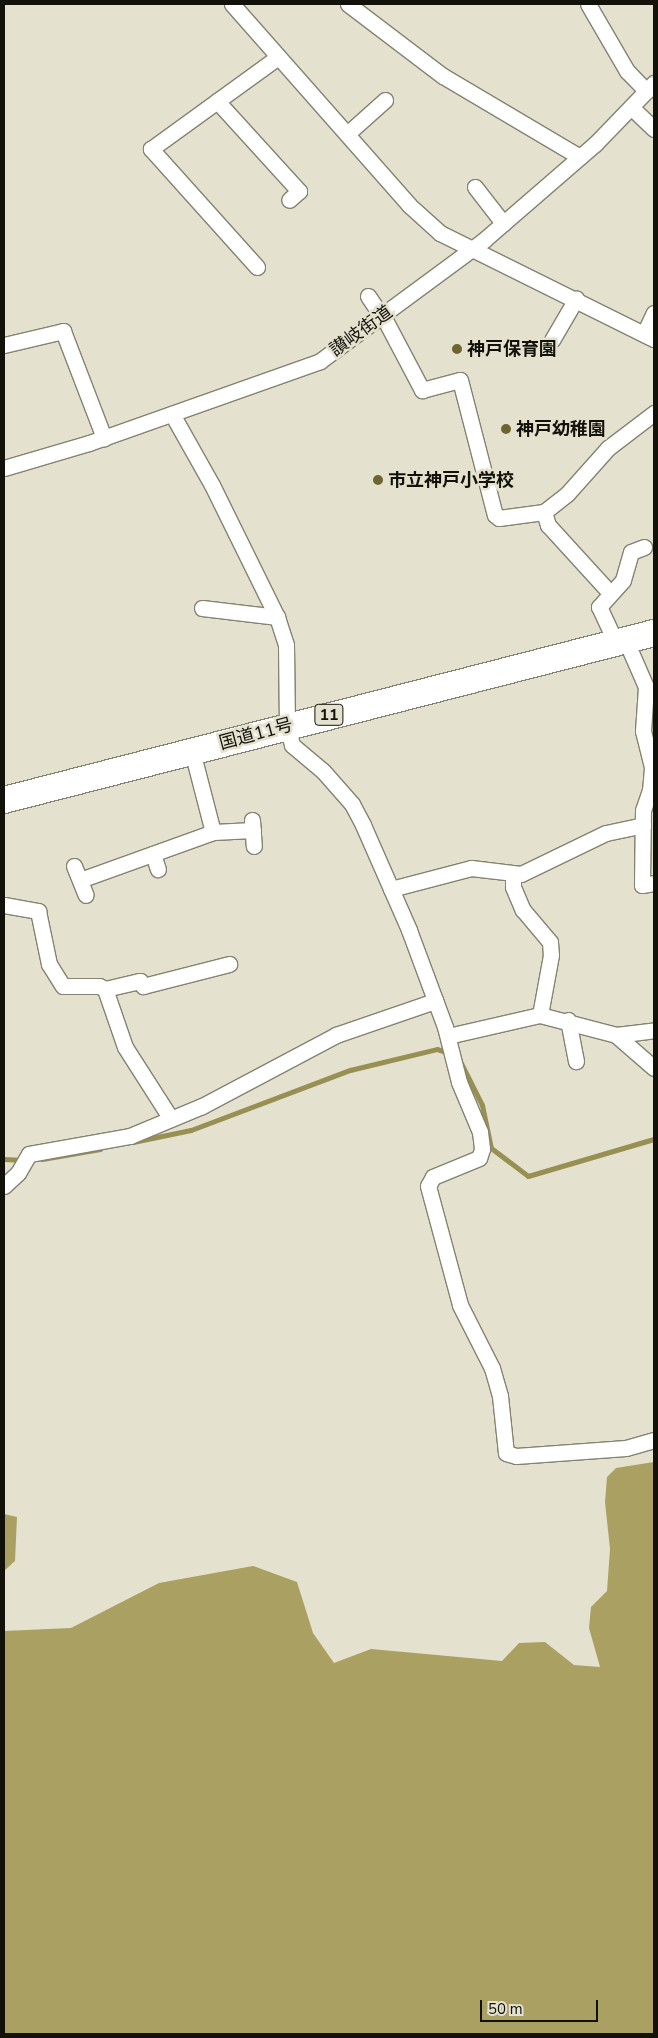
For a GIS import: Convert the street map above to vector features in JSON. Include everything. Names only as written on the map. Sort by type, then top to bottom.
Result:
[{"type":"highway","name":"国道11号","points":[[4,800],[654,633]]},
{"type":"street","points":[[232,4],[409,205],[440,233],[649,337],[654,312]]},
{"type":"street","points":[[348,4],[443,76],[580,157]]},
{"type":"street","points":[[588,4],[627,71],[650,87]]},
{"type":"street","points":[[257,267],[151,149],[278,57]]},
{"type":"street","name":"讃岐街道","points":[[4,468],[104,438],[320,361],[473,248],[580,157],[650,87]]},
{"type":"street","points":[[347,134],[385,100]]},
{"type":"street","points":[[217,101],[254,151],[298,191],[288,200]]},
{"type":"street","points":[[631,107],[654,129]]},
{"type":"street","points":[[474,187],[503,223]]},
{"type":"street","points":[[368,296],[382,316],[422,390],[460,380],[495,515],[499,518],[544,512],[567,494],[608,448],[654,413]]},
{"type":"street","points":[[552,340],[576,299]]},
{"type":"street","points":[[4,345],[63,331],[104,438]]},
{"type":"street","points":[[172,414],[212,485],[277,617],[286,645],[287,726],[292,745],[323,770],[352,804],[391,889],[435,1001],[448,1036],[460,1082],[480,1132],[482,1149],[479,1158],[433,1177],[428,1186],[460,1305],[492,1368],[500,1396],[506,1453],[516,1456],[626,1448],[654,1440]]},
{"type":"street","points":[[544,512],[548,525],[610,593]]},
{"type":"street","points":[[644,547],[632,552],[626,574],[599,607],[646,687],[644,731],[653,778],[643,825],[642,885],[654,883]]},
{"type":"street","points":[[202,608],[277,617]]},
{"type":"street","points":[[192,751],[213,832]]},
{"type":"street","points":[[80,880],[213,832],[252,825],[254,846]]},
{"type":"street","points":[[391,889],[471,868],[513,875],[606,833],[643,825]]},
{"type":"street","points":[[153,854],[158,869]]},
{"type":"street","points":[[74,866],[86,895]]},
{"type":"street","points":[[513,875],[513,887],[523,910],[550,942],[552,955],[540,1015]]},
{"type":"street","points":[[4,905],[38,911],[49,964],[63,986],[99,986],[104,989],[125,1047],[171,1119]]},
{"type":"street","points":[[104,989],[140,981],[143,986],[229,964]]},
{"type":"street","points":[[4,1186],[18,1173],[29,1154],[130,1136],[202,1106],[336,1035],[435,1001]]},
{"type":"street","points":[[448,1036],[540,1015],[568,1020],[616,1035],[654,1068]]},
{"type":"street","points":[[568,1020],[576,1061]]},
{"type":"street","points":[[616,1035],[654,1030]]},
{"type":"shaded area","points":[[654,1462],[654,2034],[4,2034],[4,1631],[71,1628],[159,1583],[253,1566],[297,1582],[313,1633],[334,1663],[371,1649],[502,1661],[519,1643],[545,1642],[574,1665],[600,1667],[589,1628],[591,1607],[607,1591],[610,1549],[605,1502],[607,1477],[616,1468]]},
{"type":"shaded area","points":[[4,1514],[17,1517],[15,1561],[4,1571]]},
{"type":"waterway","points":[[133,1142],[191,1130],[350,1070],[437,1049],[449,1053]]},
{"type":"waterway","points":[[457,1055],[482,1105],[491,1148],[528,1176],[654,1139]]},
{"type":"waterway","points":[[42,1159],[100,1149]]},
{"type":"waterway","points":[[4,1159],[23,1160]]},
{"type":"place","name":"神戸保育園","points":[[457,349]]},
{"type":"place","name":"神戸幼稚園","points":[[506,429]]},
{"type":"place","name":"市立神戸小学校","points":[[378,480]]}]
